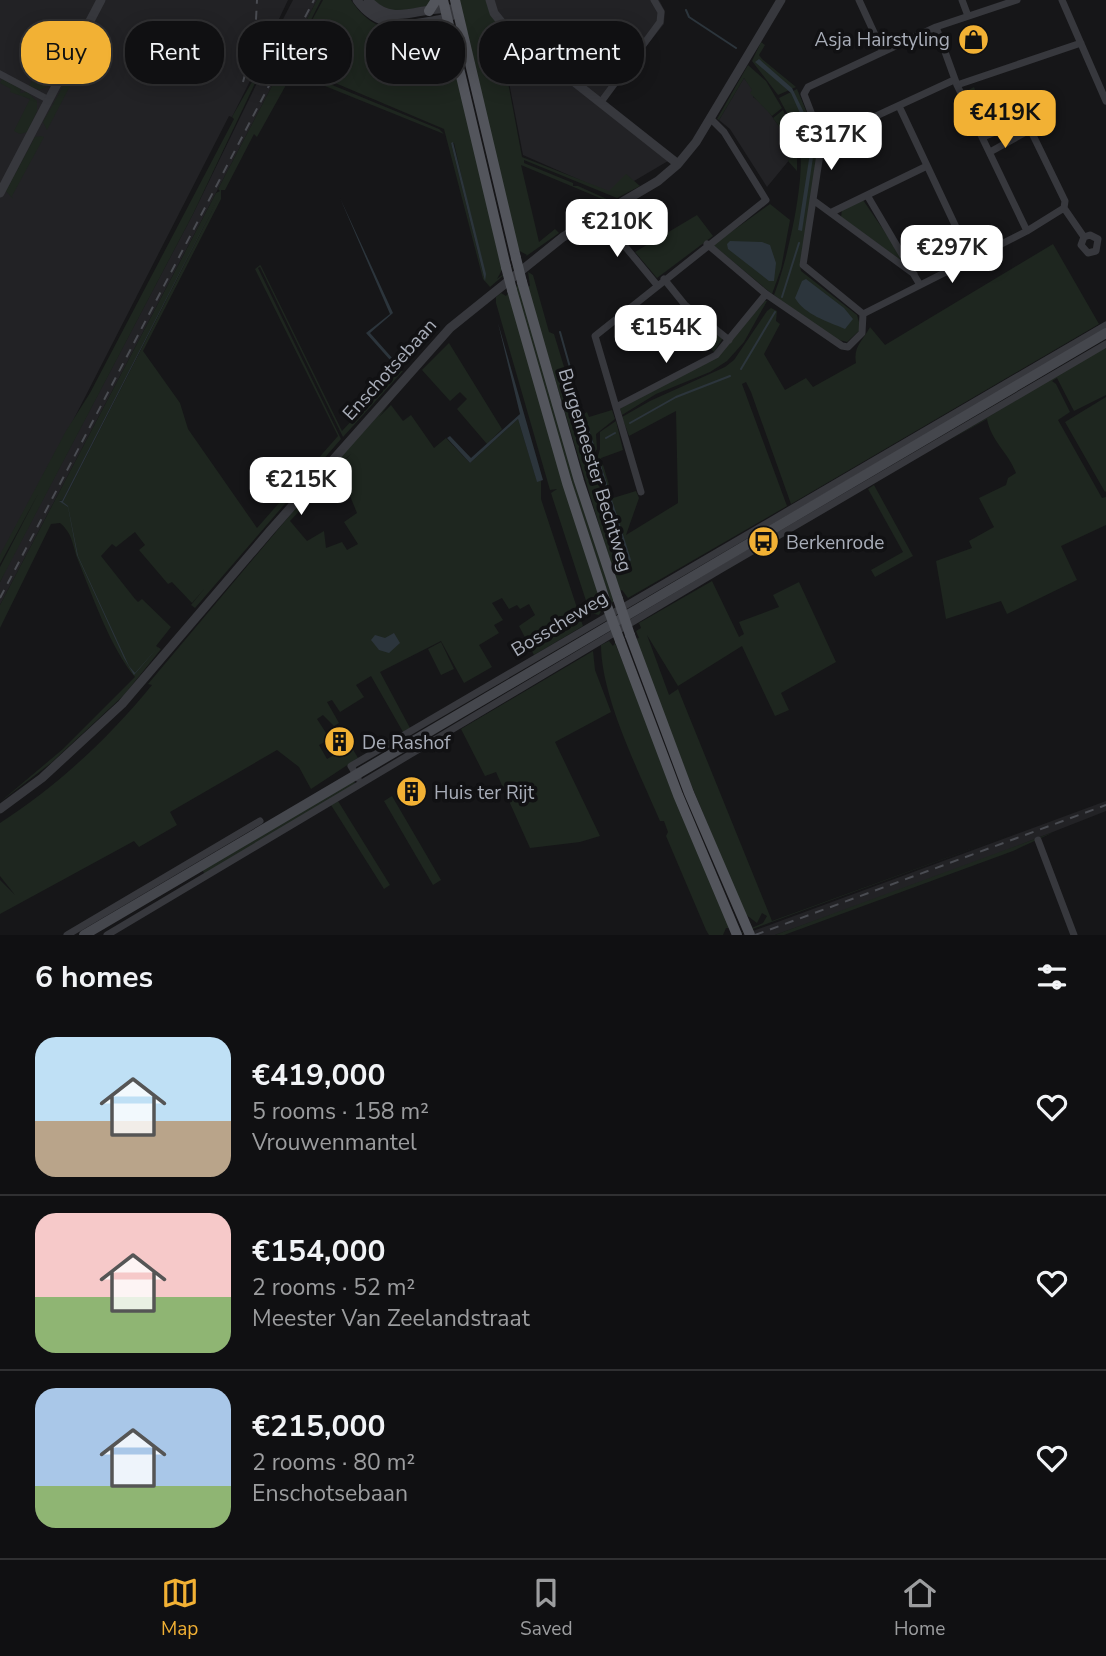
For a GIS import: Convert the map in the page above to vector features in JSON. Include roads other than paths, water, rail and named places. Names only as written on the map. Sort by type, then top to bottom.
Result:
[{"type":"main road","points":[[429,12],[436,0]]},
{"type":"main road","name":"Burgemeester Bechtweg","points":[[450,7],[522,282],[579,481],[630,635],[739,928]]},
{"type":"main road","name":"Burgemeester Bechtweg","points":[[450,7],[512,290],[607,606],[678,796],[739,928],[750,935]]},
{"type":"main road","name":"Bosscheweg","points":[[84,935],[204,859],[358,779],[798,514],[960,413],[1106,333]]},
{"type":"street","points":[[0,193],[102,0]]},
{"type":"street","points":[[357,0],[365,11],[390,24],[418,24],[450,7]]},
{"type":"street","points":[[368,0],[392,15],[450,7]]},
{"type":"street","points":[[490,0],[494,13],[506,28],[678,164]]},
{"type":"street","points":[[601,102],[660,22],[661,12],[654,0]]},
{"type":"street","name":"Enschotsebaan","points":[[0,808],[58,765],[122,704],[270,531],[450,328],[517,271],[599,215],[659,181],[678,164],[710,118],[780,0]]},
{"type":"street","points":[[859,0],[883,52]]},
{"type":"street","points":[[962,0],[968,16]]},
{"type":"street","points":[[863,314],[803,265],[822,141],[804,91],[936,27],[1017,0]]},
{"type":"street","points":[[1062,0],[1106,101]]},
{"type":"street","points":[[936,27],[955,83],[1027,231]]},
{"type":"street","points":[[822,141],[955,83],[1081,43]]},
{"type":"street","points":[[0,74],[49,100]]},
{"type":"street","points":[[899,106],[971,259]]},
{"type":"street","points":[[641,492],[595,336],[749,211],[762,205],[765,194],[724,132],[710,118]]},
{"type":"street","points":[[983,136],[1026,119],[1034,121],[1030,129],[990,152]]},
{"type":"street","points":[[1030,129],[1065,201],[1064,208],[1084,237]]},
{"type":"street","points":[[832,212],[927,166]]},
{"type":"street","points":[[867,195],[920,285]]},
{"type":"street","points":[[813,200],[914,274]]},
{"type":"street","points":[[863,314],[1027,231],[1064,208]]},
{"type":"street","points":[[599,215],[661,282],[729,340]]},
{"type":"street","points":[[707,244],[766,294],[842,346],[848,347],[862,333],[863,314]]},
{"type":"street","points":[[616,407],[712,357],[766,294]]},
{"type":"street","name":"Bosscheweg","points":[[960,413],[1106,325]]},
{"type":"street","name":"Bosscheweg","points":[[798,514],[1106,344]]},
{"type":"street","name":"Bosscheweg","points":[[107,935],[358,779]]},
{"type":"street","name":"Bosscheweg","points":[[67,935],[204,859],[260,821]]},
{"type":"street","points":[[1038,840],[1074,935]]},
{"type":"waterway","points":[[686,10],[689,17],[736,48]]},
{"type":"waterway","points":[[782,297],[799,243]]},
{"type":"waterway","points":[[741,369],[775,312]]},
{"type":"waterway","points":[[560,332],[573,378]]},
{"type":"waterway","points":[[630,423],[676,397],[730,376]]},
{"type":"waterway","points":[[585,420],[594,448]]},
{"type":"waterway","points":[[606,438],[615,433]]},
{"type":"waterway","points":[[599,462],[630,560]]},
{"type":"railway","points":[[256,21],[257,0]]},
{"type":"railway","points":[[0,598],[314,0]]},
{"type":"railway","points":[[755,935],[1106,805]]},
{"type":"place","name":"Asja Hairstyling","points":[[973,39]]},
{"type":"place","name":"Berkenrode","points":[[763,542]]},
{"type":"place","name":"De Rashof","points":[[339,742]]},
{"type":"place","name":"Huis ter Rijt","points":[[411,792]]}]
